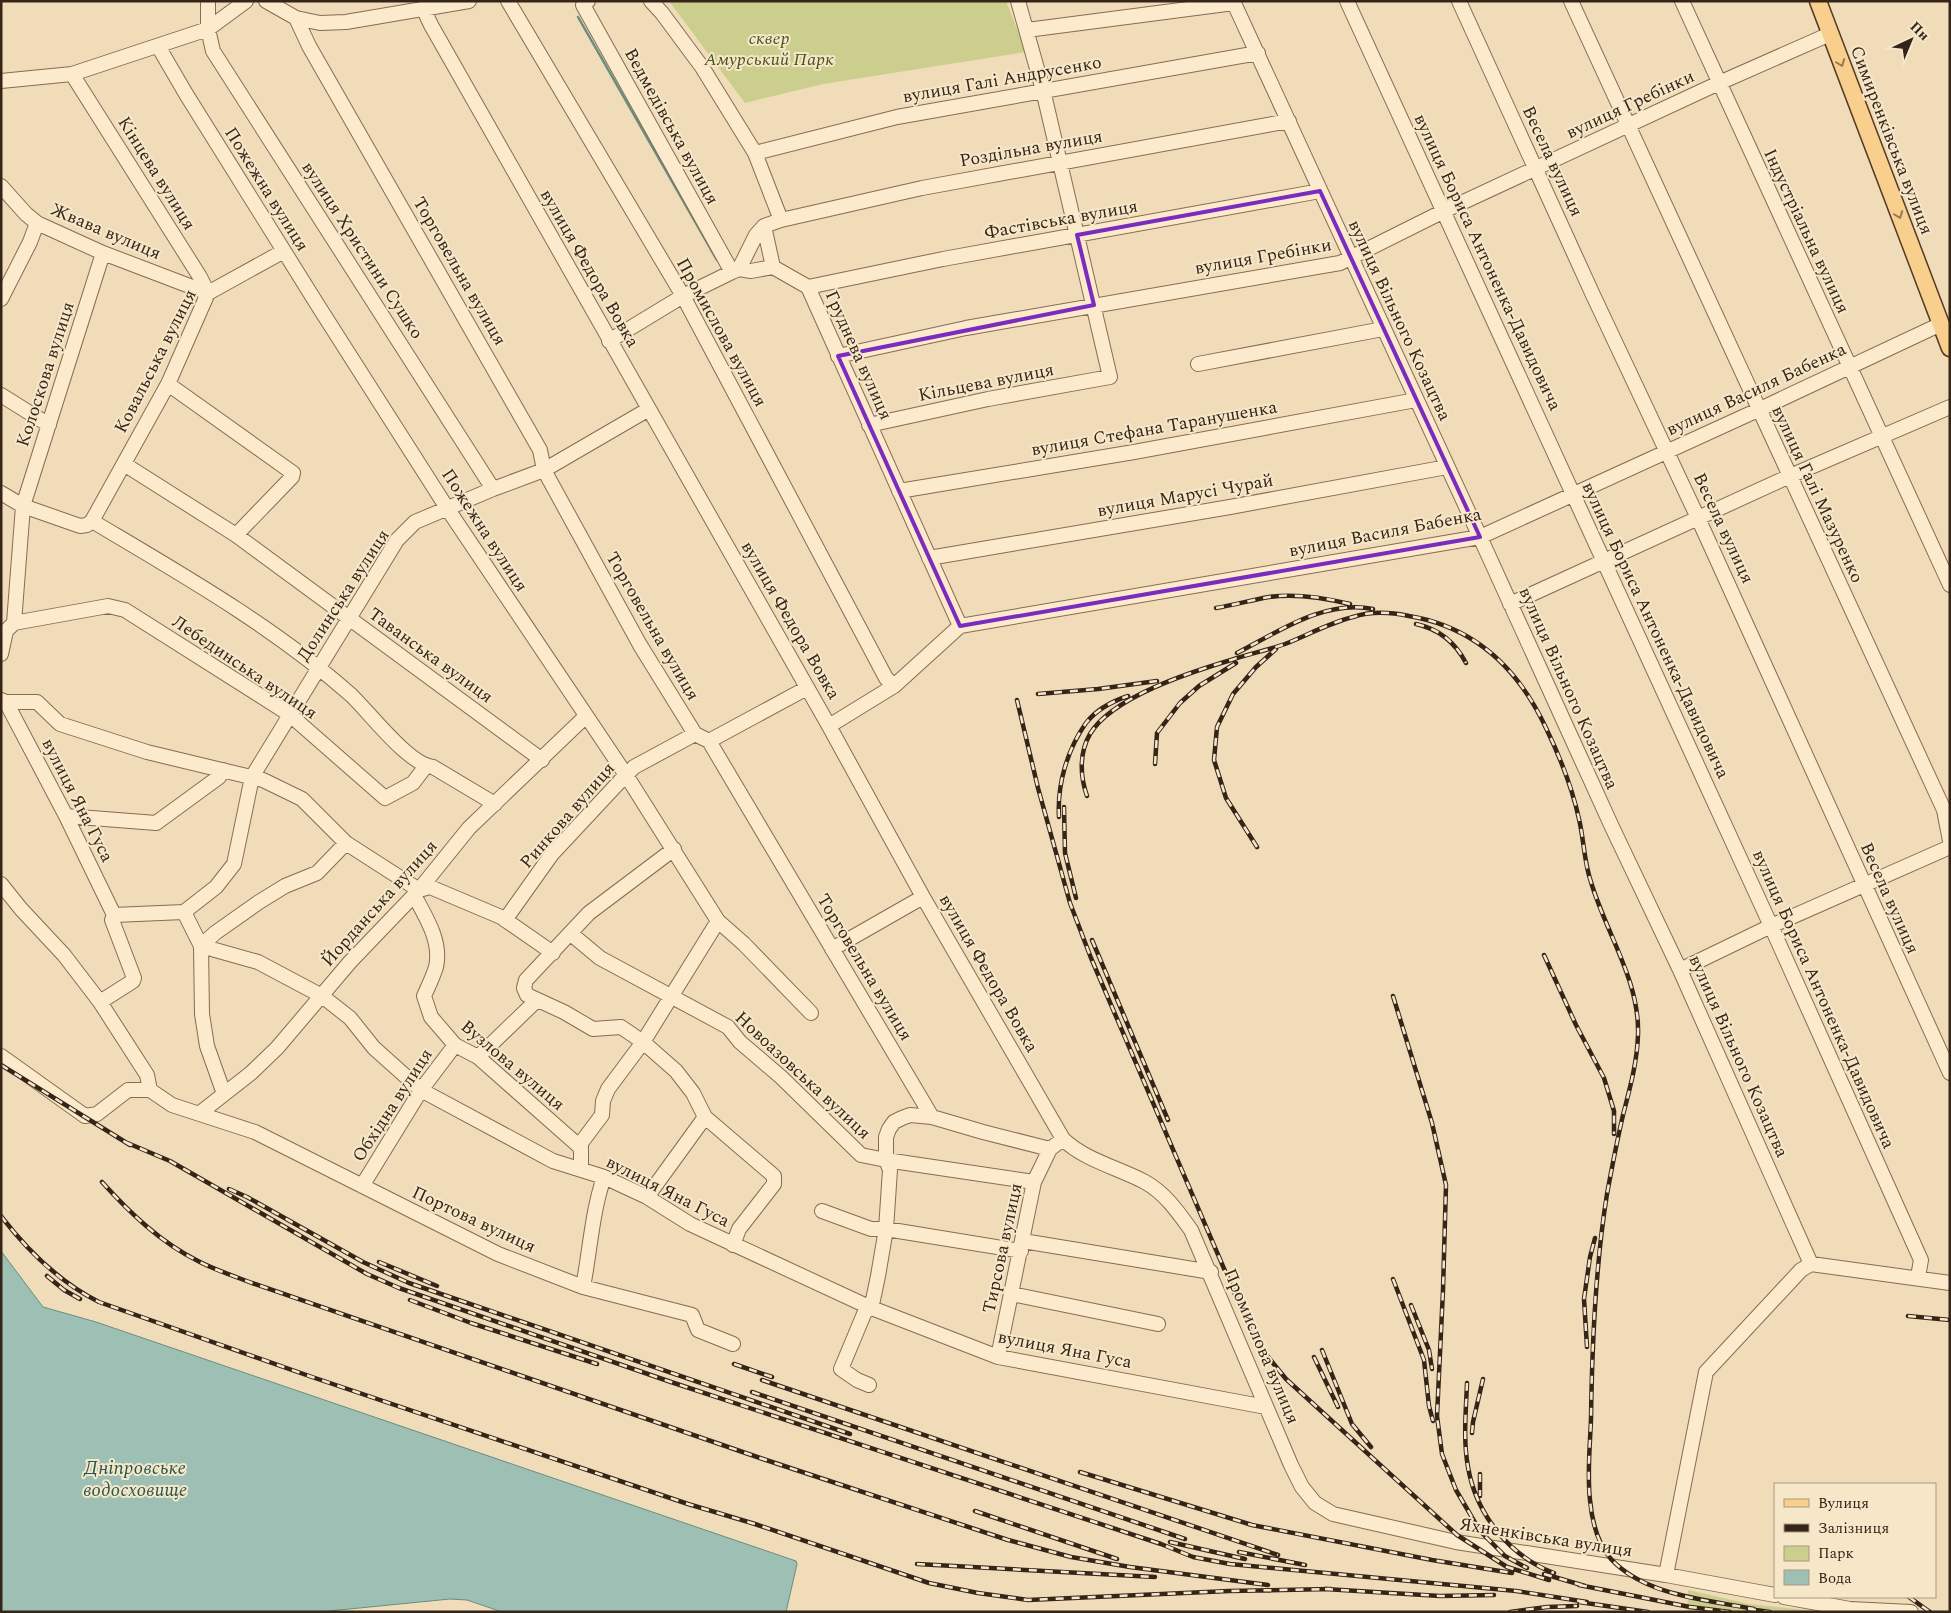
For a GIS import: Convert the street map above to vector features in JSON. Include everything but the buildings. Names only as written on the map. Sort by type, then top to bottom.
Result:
[{"type":"main road","name":"Симиренківська вулиця","points":[[1818,1],[1950,348]]},
{"type":"street","name":"вулиця Христини Сушко","points":[[208,1],[208,29],[213,51],[493,489]]},
{"type":"street","points":[[1,81],[72,74],[158,46],[208,29],[246,1]]},
{"type":"street","points":[[266,1],[296,18],[320,23],[346,22],[469,1]]},
{"type":"street","name":"Промислова вулиця","points":[[508,1],[683,296],[886,678],[894,686]]},
{"type":"street","name":"Ведмедівська вулиця","points":[[588,1],[582,5],[735,270]]},
{"type":"street","points":[[651,1],[702,67],[755,153],[781,220],[764,226],[756,235],[735,270]]},
{"type":"street","points":[[1018,1],[1043,90],[1094,305]]},
{"type":"street","name":"вулиця Бориса Антоненка-Давидовича","points":[[1347,1],[1604,560],[1922,1260],[1918,1277]]},
{"type":"street","name":"Весела вулиця","points":[[1458,1],[1593,295],[1667,450],[1950,1073]]},
{"type":"street","name":"вулиця Галі Мазуренко","points":[[1571,1],[1944,810],[1950,841]]},
{"type":"street","name":"Індустріальна вулиця","points":[[1682,1],[1950,585]]},
{"type":"street","points":[[1027,30],[1234,2]]},
{"type":"street","name":"вулиця Вільного Козацтва","points":[[1234,2],[1612,827],[1680,970],[1811,1264]]},
{"type":"street","name":"вулиця Федора Вовка","points":[[423,8],[431,26],[609,341],[808,688],[923,897],[1063,1139],[1079,1151],[1148,1183],[1172,1204]]},
{"type":"street","name":"Торговельна вулиця","points":[[296,18],[309,46],[540,450],[544,470],[640,645],[695,734]]},
{"type":"street","name":"вулиця Гребінки","points":[[838,356],[966,328],[1340,263],[1444,211],[1719,83],[1830,34]]},
{"type":"street","name":"Пожежна вулиця","points":[[158,46],[284,251],[447,508],[626,775],[718,921],[744,944],[811,1012]]},
{"type":"street","name":"вулиця Галі Андрусенко","points":[[755,153],[897,117],[1258,53]]},
{"type":"street","name":"Кінцева вулиця","points":[[72,74],[200,277],[208,294]]},
{"type":"street","name":"Роздільна вулиця","points":[[781,220],[922,188],[1289,121]]},
{"type":"street","name":"Жвава вулиця","points":[[1,186],[26,214],[37,223],[103,253],[208,294]]},
{"type":"street","name":"Фастівська вулиця","points":[[808,286],[943,259],[1077,236],[1320,190]]},
{"type":"street","points":[[1,299],[30,242],[37,223]]},
{"type":"street","points":[[609,341],[683,296],[735,270],[751,271],[773,267],[764,226]]},
{"type":"street","name":"Ковальська вулиця","points":[[92,521],[168,384],[208,294],[284,251]]},
{"type":"street","name":"Колоскова вулиця","points":[[2,646],[6,631],[14,623],[23,506],[103,253]]},
{"type":"street","name":"Груднева вулиця","points":[[773,267],[808,286],[960,626]]},
{"type":"street","name":"Кільцева вулиця","points":[[869,426],[988,399],[1110,377],[1094,305]]},
{"type":"street","name":"вулиця Василя Бабенка","points":[[960,626],[1480,537],[1941,324]]},
{"type":"street","points":[[1198,364],[1383,329]]},
{"type":"street","points":[[168,384],[293,473],[290,479],[236,535]]},
{"type":"street","points":[[1,395],[49,425]]},
{"type":"street","name":"вулиця Стефана Таранушенка","points":[[899,491],[1134,452],[1416,400]]},
{"type":"street","points":[[1510,604],[1790,476],[1950,407]]},
{"type":"street","name":"Долинська вулиця","points":[[184,912],[216,887],[234,864],[252,777],[397,540],[415,522],[544,470],[649,409]]},
{"type":"street","name":"Таванська вулиця","points":[[124,464],[236,535],[542,760]]},
{"type":"street","name":"вулиця Марусі Чурай","points":[[929,558],[1220,509],[1447,467]]},
{"type":"street","points":[[1,493],[23,506],[80,526],[87,525],[92,521],[208,590],[318,667],[360,704],[404,750],[426,766],[433,767],[495,804]]},
{"type":"street","name":"Лебединська вулиця","points":[[14,623],[108,606],[125,610],[289,714],[385,798],[413,783],[426,766]]},
{"type":"street","points":[[829,726],[894,686],[960,626]]},
{"type":"street","points":[[695,734],[709,740],[808,688]]},
{"type":"street","points":[[4,701],[37,702],[60,724],[147,752],[263,780],[302,799],[346,843],[416,892],[430,888],[505,920],[553,953]]},
{"type":"street","name":"вулиця Яна Гуса","points":[[4,701],[66,816],[114,915],[112,920],[134,978],[133,982],[100,1002]]},
{"type":"street","name":"Йорданська вулиця","points":[[200,1113],[251,1073],[277,1048],[350,962],[416,892],[469,828],[586,716]]},
{"type":"street","name":"Ринкова вулиця","points":[[505,920],[552,854],[634,767],[695,734]]},
{"type":"street","name":"Торговельна вулиця","points":[[709,740],[932,1117]]},
{"type":"street","points":[[66,816],[156,823],[219,777],[223,770]]},
{"type":"street","points":[[201,946],[215,933],[259,902],[285,886],[317,873],[346,843]]},
{"type":"street","points":[[1680,970],[1771,926],[1950,847]]},
{"type":"street","points":[[674,849],[589,913],[524,984],[527,995],[564,1012],[593,1030],[621,1027],[643,1042],[676,1071],[693,1092],[704,1117],[774,1176],[773,1187],[739,1229],[733,1245]]},
{"type":"street","points":[[1,884],[20,908],[64,955],[100,1002],[147,1075],[150,1090],[128,1090],[97,1114],[85,1116],[1,1056]]},
{"type":"street","name":"Вузлова вулиця","points":[[416,892],[432,929],[436,950],[436,966],[424,996],[432,1017],[455,1044],[478,1057],[580,1147]]},
{"type":"street","points":[[832,949],[923,897]]},
{"type":"street","points":[[114,915],[184,912],[201,946],[202,1014],[207,1046],[224,1094]]},
{"type":"street","points":[[581,1169],[580,1147],[582,1140],[602,1115],[603,1101],[608,1089],[643,1042],[718,921]]},
{"type":"street","name":"Новоазовська вулиця","points":[[570,933],[600,958],[728,1027],[740,1042],[780,1077],[861,1155],[1034,1182]]},
{"type":"street","name":"вулиця Яна Гуса","points":[[201,946],[258,962],[322,996],[350,1018],[374,1048],[422,1090],[553,1161],[604,1177],[647,1197],[690,1224],[868,1307],[998,1357],[1266,1407]]},
{"type":"street","points":[[478,1057],[537,1000]]},
{"type":"street","name":"Обхідна вулиця","points":[[362,1186],[422,1090],[455,1044]]},
{"type":"street","name":"Портова вулиця","points":[[150,1090],[172,1105],[255,1132],[498,1254],[584,1287],[692,1315],[698,1330],[733,1344]]},
{"type":"street","points":[[869,1385],[857,1380],[841,1369],[864,1314],[873,1300],[886,1229],[890,1170],[886,1160],[886,1137],[894,1122],[910,1116],[932,1117],[1050,1149],[1063,1139]]},
{"type":"street","points":[[647,1197],[704,1117]]},
{"type":"street","name":"Тирсова вулиця","points":[[998,1357],[1034,1182],[1050,1149]]},
{"type":"street","points":[[584,1287],[591,1248],[595,1207],[604,1177]]},
{"type":"street","name":"Промислова вулиця","points":[[1172,1204],[1191,1230],[1302,1487],[1315,1503]]},
{"type":"street","points":[[822,1211],[871,1229],[886,1229],[1022,1246],[1210,1272]]},
{"type":"street","points":[[1666,1575],[1706,1372],[1801,1270],[1811,1264],[1918,1277],[1950,1283]]},
{"type":"street","points":[[1012,1294],[1158,1324]]},
{"type":"street","name":"Яхненківська вулиця","points":[[1315,1503],[1333,1514],[1456,1542],[1666,1575],[1774,1595]]},
{"type":"street","points":[[1790,1598],[1850,1609],[1911,1612]]},
{"type":"highlighted area","points":[[1320,191],[1480,537],[960,626],[838,356],[1094,305],[1077,235]]},
{"type":"green space","name":"сквер Амурський Парк","points":[[669,1],[1006,1],[1026,52],[823,84],[745,103]]},
{"type":"green space","points":[[1688,1590],[1749,1604],[1824,1612],[1687,1612]]},
{"type":"water","name":"Дніпровське водосховище","points":[[1,1251],[43,1307],[96,1322],[796,1561],[797,1564],[786,1612],[502,1612],[467,1600],[450,1599],[319,1612],[1,1612]]},
{"type":"waterway","points":[[578,17],[717,260]]},
{"type":"railway","points":[[1216,608],[1279,596],[1321,598],[1350,604]]},
{"type":"railway","points":[[1237,653],[1285,627],[1320,613],[1355,607],[1373,609]]},
{"type":"railway","points":[[1087,796],[1082,773],[1082,757],[1086,741],[1101,721],[1134,697],[1175,679],[1214,665],[1285,644],[1327,626],[1360,615],[1388,613],[1433,622],[1474,640],[1508,669],[1535,706],[1565,772],[1579,819],[1589,874],[1597,901],[1628,976],[1634,995],[1637,1015],[1636,1056],[1607,1194],[1597,1278],[1593,1334],[1589,1470],[1589,1490],[1594,1524],[1606,1553],[1625,1571],[1641,1581],[1659,1589],[1698,1599],[1754,1609]]},
{"type":"railway","points":[[1416,624],[1432,629],[1446,638],[1457,649],[1466,663]]},
{"type":"railway","points":[[1257,847],[1226,798],[1214,760],[1217,727],[1233,694],[1256,667],[1276,649]]},
{"type":"railway","points":[[1155,764],[1157,733],[1180,703],[1199,686],[1236,663]]},
{"type":"railway","points":[[1038,694],[1098,689],[1157,681]]},
{"type":"railway","points":[[1059,817],[1062,780],[1069,756],[1079,733],[1090,718],[1100,710],[1128,696]]},
{"type":"railway","points":[[1017,700],[1038,788],[1070,903],[1091,958],[1255,1341],[1286,1379],[1457,1535],[1507,1567],[1549,1580]]},
{"type":"railway","points":[[1064,807],[1065,853],[1076,898]]},
{"type":"railway","points":[[1092,940],[1168,1120]]},
{"type":"railway","points":[[1544,955],[1576,1025],[1604,1078],[1614,1111],[1614,1134]]},
{"type":"railway","points":[[1393,996],[1432,1123],[1446,1185],[1437,1416],[1442,1454],[1456,1490],[1480,1531],[1505,1556],[1527,1568]]},
{"type":"railway","points":[[1,1065],[130,1145]]},
{"type":"railway","points":[[125,1142],[170,1161],[367,1274],[399,1288],[671,1382],[1161,1544],[1193,1557],[1230,1564],[1516,1591],[1587,1602]]},
{"type":"railway","points":[[102,1182],[135,1216],[171,1245],[204,1264],[252,1283],[763,1459],[1008,1540],[1071,1557],[1130,1567],[1268,1585]]},
{"type":"railway","points":[[229,1189],[247,1197],[363,1262],[409,1283],[850,1434]]},
{"type":"railway","points":[[1,1216],[45,1265],[84,1294],[99,1302],[312,1377],[929,1583],[978,1593],[1028,1600],[1229,1591],[1331,1589]]},
{"type":"railway","points":[[1587,1347],[1584,1299],[1590,1257],[1595,1238]]},
{"type":"railway","points":[[379,1262],[437,1286]]},
{"type":"railway","points":[[47,1276],[64,1290],[80,1299]]},
{"type":"railway","points":[[1393,1279],[1424,1360],[1429,1406],[1433,1421]]},
{"type":"railway","points":[[410,1300],[471,1323],[597,1364]]},
{"type":"railway","points":[[1411,1305],[1429,1350],[1432,1369]]},
{"type":"railway","points":[[1908,1316],[1950,1320]]},
{"type":"railway","points":[[1322,1350],[1352,1424],[1371,1447]]},
{"type":"railway","points":[[1314,1357],[1338,1407]]},
{"type":"railway","points":[[734,1364],[772,1377]]},
{"type":"railway","points":[[1472,1433],[1483,1379]]},
{"type":"railway","points":[[762,1380],[1278,1555]]},
{"type":"railway","points":[[1467,1383],[1466,1457],[1478,1501],[1497,1531],[1509,1544],[1523,1556],[1554,1573]]},
{"type":"railway","points":[[752,1392],[1185,1539]]},
{"type":"railway","points":[[1080,1472],[1252,1525],[1432,1560],[1512,1573]]},
{"type":"railway","points":[[1480,1474],[1480,1496]]},
{"type":"railway","points":[[975,1511],[1117,1559]]},
{"type":"railway","points":[[1170,1542],[1245,1559]]},
{"type":"railway","points":[[1239,1552],[1305,1565]]},
{"type":"railway","points":[[917,1564],[1155,1577]]},
{"type":"railway","points":[[1544,1574],[1585,1586]]},
{"type":"railway","points":[[1579,1585],[1690,1607],[1730,1612]]},
{"type":"railway","points":[[1325,1589],[1440,1596],[1494,1595]]},
{"type":"railway","points":[[1910,1598],[1930,1612]]},
{"type":"railway","points":[[1579,1602],[1648,1612]]},
{"type":"railway","points":[[1510,1612],[1547,1607],[1577,1606]]},
{"type":"railway","points":[[1748,1609],[1770,1612]]}]
